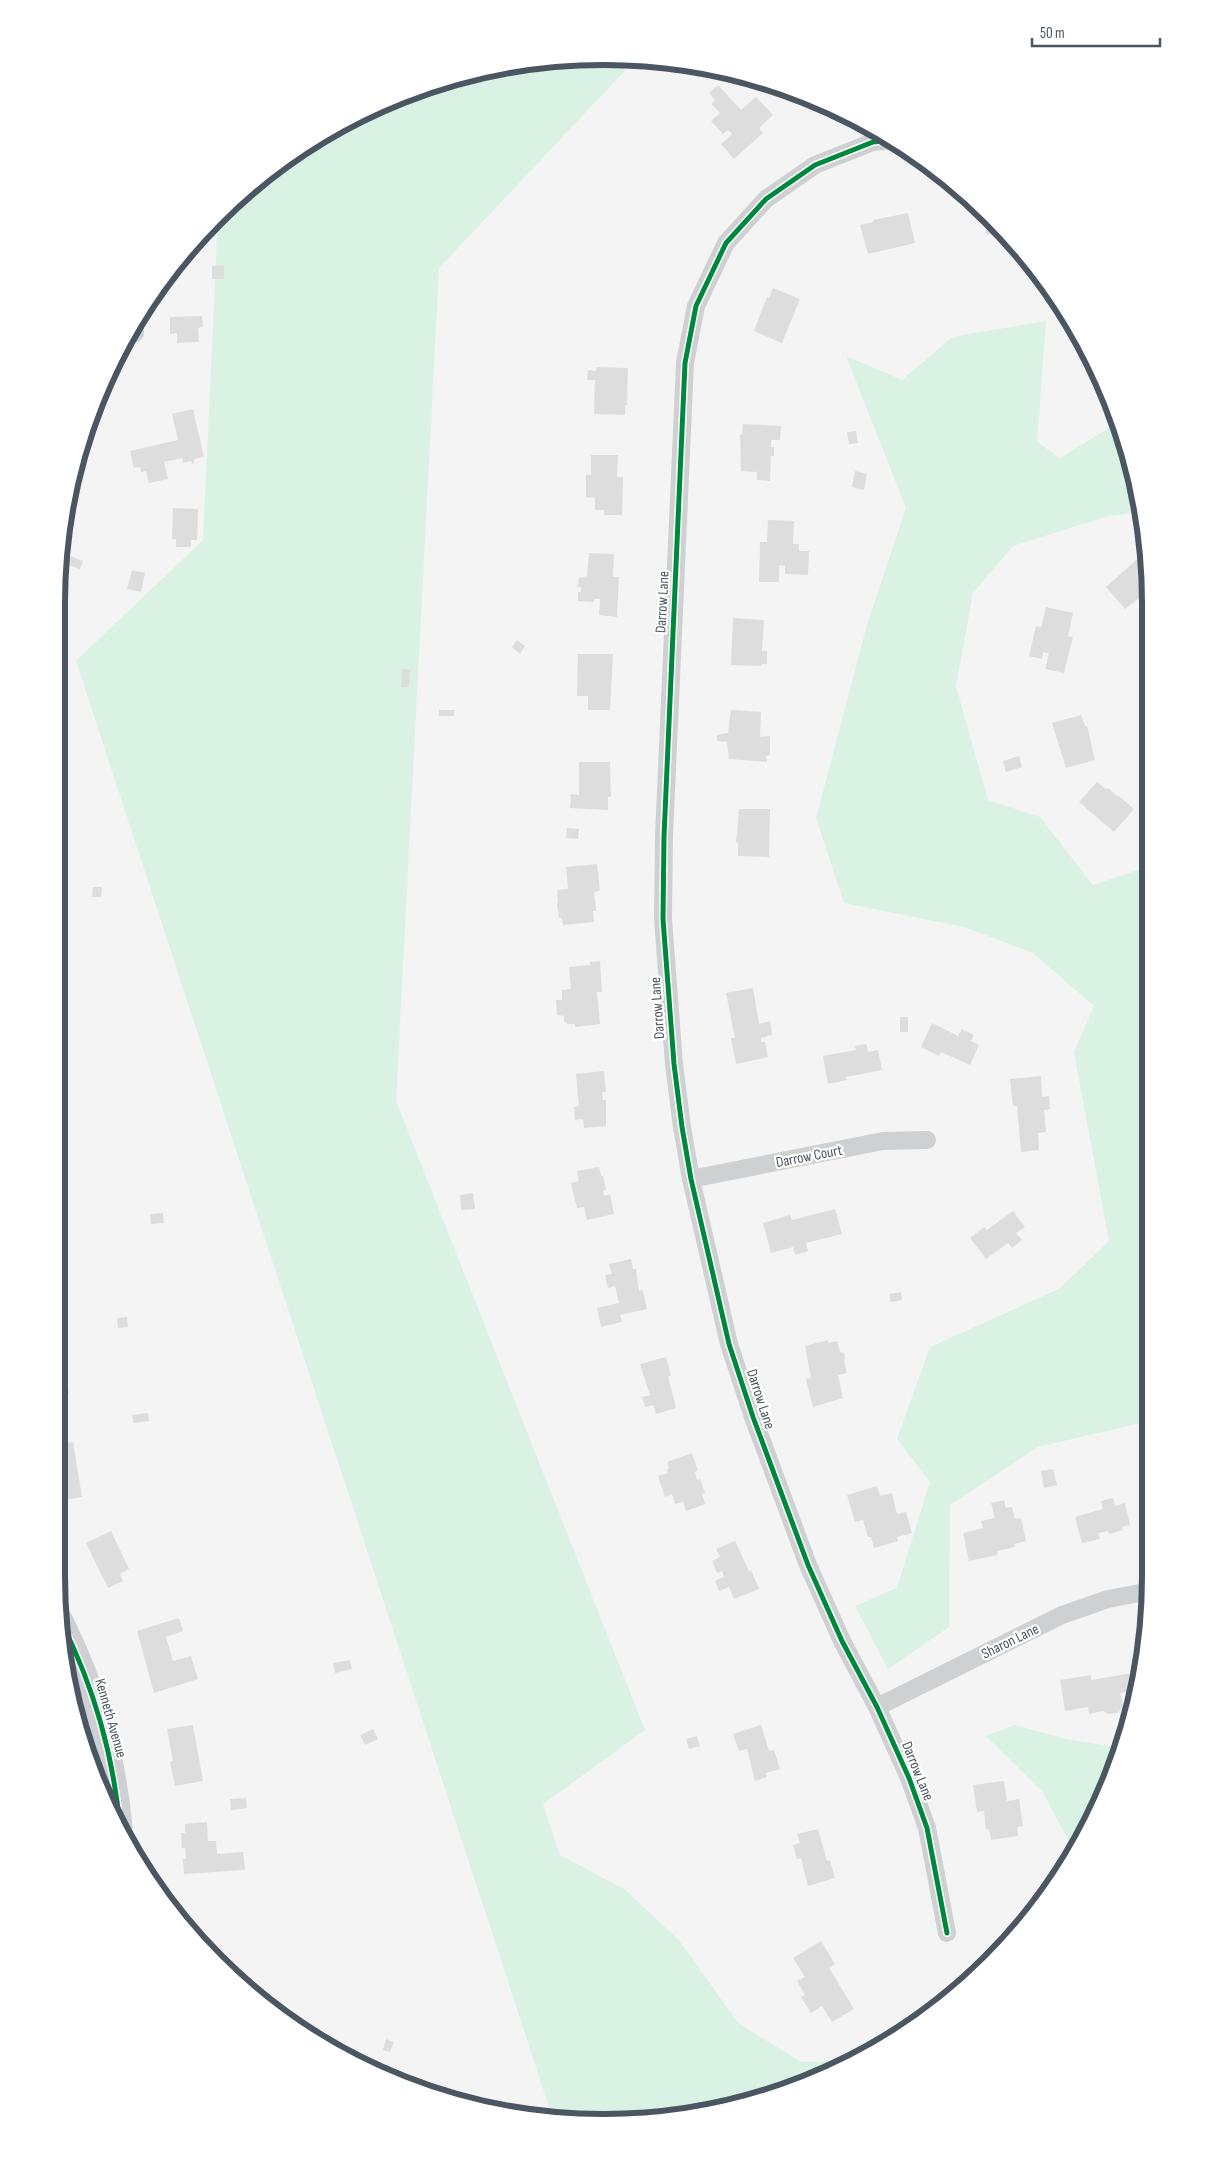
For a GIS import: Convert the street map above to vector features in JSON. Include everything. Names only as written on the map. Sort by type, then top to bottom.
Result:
[{"type":"street","name":"Darrow Lane","points":[[880,141],[873,142],[815,165],[766,199],[726,243],[696,306],[685,362],[664,836],[663,919],[674,1064],[691,1178],[729,1344],[753,1417],[808,1565],[842,1641],[910,1778],[927,1828],[947,1933]]},
{"type":"street","name":"Darrow Court","points":[[691,1178],[883,1141],[927,1140]]},
{"type":"street","name":"Sharon Lane","points":[[876,1707],[1062,1615],[1108,1599],[1142,1593]]},
{"type":"street","name":"Kenneth Avenue","points":[[69,1638],[95,1699],[111,1762],[117,1806]]},
{"type":"green space","points":[[568,66],[630,66],[439,268],[396,1101],[645,1730],[543,1804],[560,1855],[624,1889],[679,1940],[738,2023],[801,2062],[833,2062],[810,2073],[743,2096],[709,2104],[639,2113],[604,2114],[550,2111],[76,661],[203,540],[218,229],[248,199],[304,156],[334,137],[397,106],[464,83],[498,75]]},
{"type":"green space","points":[[1046,321],[1037,442],[1060,458],[1112,426],[1124,464],[1132,498],[1134,513],[1108,516],[1013,546],[973,593],[956,686],[988,800],[1040,817],[1093,885],[1142,869],[1142,1423],[1038,1447],[950,1505],[949,1627],[888,1669],[855,1606],[897,1588],[930,1482],[897,1439],[930,1347],[1059,1289],[1109,1241],[1074,1052],[1094,1006],[1033,953],[964,927],[844,903],[816,818],[867,625],[906,508],[846,356],[902,380],[952,337]]},
{"type":"green space","points":[[1015,1725],[1066,1739],[1114,1747],[1101,1782],[1070,1844],[1042,1791],[986,1736]]},
{"type":"building","points":[[718,85],[741,110],[756,97],[773,115],[759,128],[763,133],[734,159],[721,144],[732,134],[728,130],[723,134],[711,121],[720,113],[711,104],[715,100],[709,93]]},
{"type":"building","points":[[908,213],[915,243],[868,254],[860,225],[873,222],[873,220]]},
{"type":"building","points":[[987,226],[997,236],[985,233]]},
{"type":"building","points":[[224,265],[224,279],[212,279],[212,266]]},
{"type":"building","points":[[773,288],[800,299],[782,343],[754,331],[767,297],[769,298]]},
{"type":"building","points":[[202,316],[203,327],[198,328],[199,342],[177,343],[177,333],[170,334],[170,317]]},
{"type":"building","points":[[597,367],[628,368],[625,415],[594,414],[595,380],[587,380],[588,370],[596,371]]},
{"type":"building","points":[[193,409],[204,457],[194,459],[192,464],[191,461],[183,463],[182,458],[164,462],[168,479],[149,483],[146,471],[141,472],[140,467],[134,468],[130,451],[178,440],[172,414]]},
{"type":"building","points":[[743,424],[781,426],[780,440],[771,440],[771,447],[774,447],[774,456],[771,456],[770,481],[757,480],[757,472],[741,471],[740,435],[742,435]]},
{"type":"building","points":[[856,431],[858,443],[849,444],[847,432]]},
{"type":"building","points":[[591,455],[618,455],[617,477],[623,477],[622,515],[604,515],[604,510],[595,510],[595,498],[586,497],[586,475],[591,475]]},
{"type":"building","points":[[855,471],[867,474],[864,490],[852,487]]},
{"type":"building","points":[[173,508],[198,509],[197,540],[191,540],[191,547],[176,547],[176,539],[172,539]]},
{"type":"building","points":[[768,520],[794,521],[793,544],[799,544],[799,551],[809,551],[808,575],[785,574],[785,566],[779,565],[779,582],[759,582],[760,542],[767,542]]},
{"type":"building","points":[[589,553],[614,554],[613,577],[619,577],[617,617],[599,615],[600,599],[594,599],[594,602],[578,601],[578,592],[581,592],[581,587],[578,587],[579,578],[587,576]]},
{"type":"building","points":[[67,555],[83,561],[80,569],[66,564]]},
{"type":"building","points":[[1140,557],[1142,596],[1125,609],[1106,587]]},
{"type":"building","points":[[132,570],[145,573],[141,592],[127,589]]},
{"type":"building","points":[[1046,607],[1073,613],[1068,636],[1073,637],[1064,673],[1045,669],[1049,653],[1043,652],[1042,659],[1029,656],[1036,626],[1041,627]]},
{"type":"building","points":[[733,618],[764,620],[762,651],[767,651],[767,664],[762,664],[762,666],[731,665]]},
{"type":"building","points":[[517,640],[525,646],[520,654],[512,647]]},
{"type":"building","points":[[578,654],[613,654],[610,710],[588,710],[588,696],[577,696]]},
{"type":"building","points":[[402,669],[410,670],[409,687],[401,687]]},
{"type":"building","points":[[439,710],[454,710],[454,716],[439,716]]},
{"type":"building","points":[[731,710],[761,712],[760,737],[770,736],[770,755],[766,756],[767,762],[729,759],[727,742],[717,741],[717,735],[728,733]]},
{"type":"building","points":[[1081,715],[1085,726],[1087,726],[1095,760],[1066,768],[1052,723]]},
{"type":"building","points":[[1019,756],[1022,767],[1006,772],[1003,761]]},
{"type":"building","points":[[579,762],[610,762],[611,797],[608,797],[608,810],[570,808],[571,794],[579,795]]},
{"type":"building","points":[[1097,782],[1119,796],[1134,809],[1114,832],[1079,802]]},
{"type":"building","points":[[739,809],[770,809],[769,857],[738,856],[738,843],[736,842]]},
{"type":"building","points":[[567,828],[579,829],[578,839],[566,838]]},
{"type":"building","points":[[597,864],[600,891],[594,892],[596,911],[593,911],[594,922],[563,925],[562,918],[559,918],[557,890],[568,889],[566,867]]},
{"type":"building","points":[[93,887],[102,887],[101,897],[92,897]]},
{"type":"building","points":[[600,961],[602,992],[597,992],[600,1024],[575,1027],[575,1024],[568,1024],[564,1021],[564,1016],[557,1015],[556,1000],[562,1000],[562,990],[571,989],[569,967],[590,965],[590,962]]},
{"type":"building","points":[[753,988],[759,1024],[770,1021],[772,1035],[761,1038],[761,1042],[765,1042],[768,1057],[736,1064],[731,1038],[735,1038],[726,993]]},
{"type":"building","points":[[900,1017],[908,1017],[908,1032],[900,1032]]},
{"type":"building","points":[[932,1023],[958,1036],[962,1029],[974,1035],[971,1041],[979,1045],[970,1065],[941,1052],[939,1056],[921,1047]]},
{"type":"building","points":[[866,1044],[868,1052],[878,1050],[882,1070],[846,1077],[847,1080],[828,1084],[823,1056],[856,1050],[855,1046]]},
{"type":"building","points":[[604,1071],[606,1092],[602,1092],[603,1100],[606,1100],[606,1126],[584,1128],[583,1119],[575,1120],[574,1107],[579,1106],[576,1074]]},
{"type":"building","points":[[1041,1076],[1042,1097],[1049,1096],[1050,1109],[1044,1110],[1046,1132],[1038,1133],[1039,1150],[1021,1152],[1017,1106],[1013,1106],[1010,1079]]},
{"type":"building","points":[[599,1167],[606,1190],[603,1190],[604,1196],[610,1194],[614,1214],[587,1220],[584,1207],[577,1208],[571,1183],[579,1181],[577,1171]]},
{"type":"building","points":[[473,1193],[475,1209],[461,1210],[460,1195]]},
{"type":"building","points":[[835,1209],[842,1234],[806,1243],[808,1251],[795,1255],[793,1247],[771,1253],[763,1223],[790,1215],[792,1220]]},
{"type":"building","points":[[1013,1211],[1025,1227],[1016,1233],[1022,1240],[1012,1248],[1008,1243],[986,1259],[970,1238],[984,1227],[987,1230]]},
{"type":"building","points":[[163,1213],[164,1223],[151,1224],[150,1214]]},
{"type":"building","points":[[631,1259],[633,1269],[636,1269],[639,1291],[643,1290],[647,1309],[620,1315],[622,1322],[601,1327],[597,1308],[619,1303],[615,1286],[608,1288],[605,1275],[612,1274],[609,1264]]},
{"type":"building","points":[[65,1276],[68,1297],[65,1298]]},
{"type":"building","points":[[901,1292],[902,1300],[891,1302],[889,1294]]},
{"type":"building","points":[[127,1317],[128,1327],[118,1328],[117,1318]]},
{"type":"building","points":[[828,1340],[828,1343],[837,1341],[840,1352],[844,1353],[847,1373],[838,1375],[843,1398],[813,1407],[806,1379],[811,1378],[805,1346]]},
{"type":"building","points":[[666,1357],[671,1376],[668,1376],[676,1408],[656,1414],[653,1405],[645,1407],[642,1397],[650,1395],[640,1364]]},
{"type":"building","points":[[65,1374],[69,1393],[65,1394]]},
{"type":"building","points":[[148,1413],[149,1421],[133,1423],[132,1415]]},
{"type":"building","points":[[73,1442],[82,1497],[65,1500],[65,1443]]},
{"type":"building","points":[[692,1453],[698,1471],[695,1472],[697,1480],[700,1479],[705,1493],[702,1494],[705,1504],[686,1511],[683,1502],[675,1504],[672,1494],[665,1497],[658,1476],[668,1473],[667,1462]]},
{"type":"building","points":[[1053,1469],[1057,1485],[1044,1488],[1041,1471]]},
{"type":"building","points":[[877,1486],[880,1496],[892,1493],[897,1514],[906,1512],[912,1533],[897,1537],[898,1541],[874,1548],[871,1537],[868,1537],[863,1520],[855,1522],[847,1495]]},
{"type":"building","points":[[1113,1498],[1115,1506],[1125,1503],[1130,1525],[1122,1527],[1123,1530],[1109,1534],[1108,1531],[1098,1533],[1100,1539],[1082,1543],[1075,1517],[1103,1509],[1101,1501]]},
{"type":"building","points":[[1004,1500],[1006,1508],[1012,1507],[1015,1519],[1021,1518],[1026,1541],[1014,1544],[1015,1547],[997,1551],[998,1555],[969,1561],[963,1533],[983,1528],[981,1521],[995,1518],[991,1503]]},
{"type":"building","points":[[111,1531],[129,1569],[120,1574],[123,1581],[108,1588],[86,1543]]},
{"type":"building","points":[[735,1541],[759,1589],[734,1599],[729,1587],[719,1591],[715,1581],[724,1577],[722,1571],[717,1573],[712,1561],[720,1557],[716,1549]]},
{"type":"building","points":[[179,1618],[183,1631],[166,1637],[173,1661],[191,1656],[198,1679],[154,1693],[137,1631]]},
{"type":"building","points":[[350,1660],[352,1669],[335,1673],[333,1663]]},
{"type":"building","points":[[1133,1673],[1130,1691],[1120,1693],[1123,1706],[1118,1713],[1108,1714],[1103,1711],[1089,1714],[1088,1707],[1065,1711],[1060,1680],[1091,1675],[1091,1680]]},
{"type":"building","points":[[193,1725],[203,1781],[175,1786],[170,1762],[173,1761],[167,1729]]},
{"type":"building","points":[[761,1725],[769,1751],[774,1750],[780,1769],[766,1773],[767,1777],[755,1781],[747,1749],[739,1751],[733,1734]]},
{"type":"building","points":[[373,1729],[378,1739],[365,1745],[360,1735]]},
{"type":"building","points":[[697,1736],[700,1746],[689,1749],[686,1739]]},
{"type":"building","points":[[1004,1781],[1007,1801],[1019,1799],[1023,1826],[1017,1827],[1018,1836],[991,1840],[989,1829],[986,1830],[984,1811],[977,1812],[973,1785]]},
{"type":"building","points":[[246,1798],[247,1808],[231,1810],[230,1799]]},
{"type":"building","points":[[207,1822],[208,1841],[216,1841],[217,1854],[243,1852],[245,1870],[184,1874],[183,1859],[186,1859],[185,1848],[182,1848],[181,1833],[185,1833],[185,1824]]},
{"type":"building","points":[[818,1829],[827,1861],[830,1860],[835,1878],[808,1886],[801,1858],[797,1859],[793,1845],[800,1843],[797,1834]]},
{"type":"building","points":[[821,1941],[835,1964],[829,1968],[854,2009],[832,2022],[822,2006],[811,2013],[801,1997],[805,1995],[797,1981],[805,1977],[793,1958]]},
{"type":"building","points":[[386,2039],[394,2042],[390,2052],[383,2050]]},
{"type":"cycle path","points":[[880,141],[873,142],[815,165],[766,199],[726,243],[696,306],[685,363],[664,836],[663,919],[674,1064],[682,1127],[691,1179],[729,1344],[753,1417],[808,1565],[842,1641],[877,1707],[909,1778],[927,1828],[947,1933]]},
{"type":"cycle path","points":[[69,1638],[100,1721],[107,1747],[118,1807]]}]
